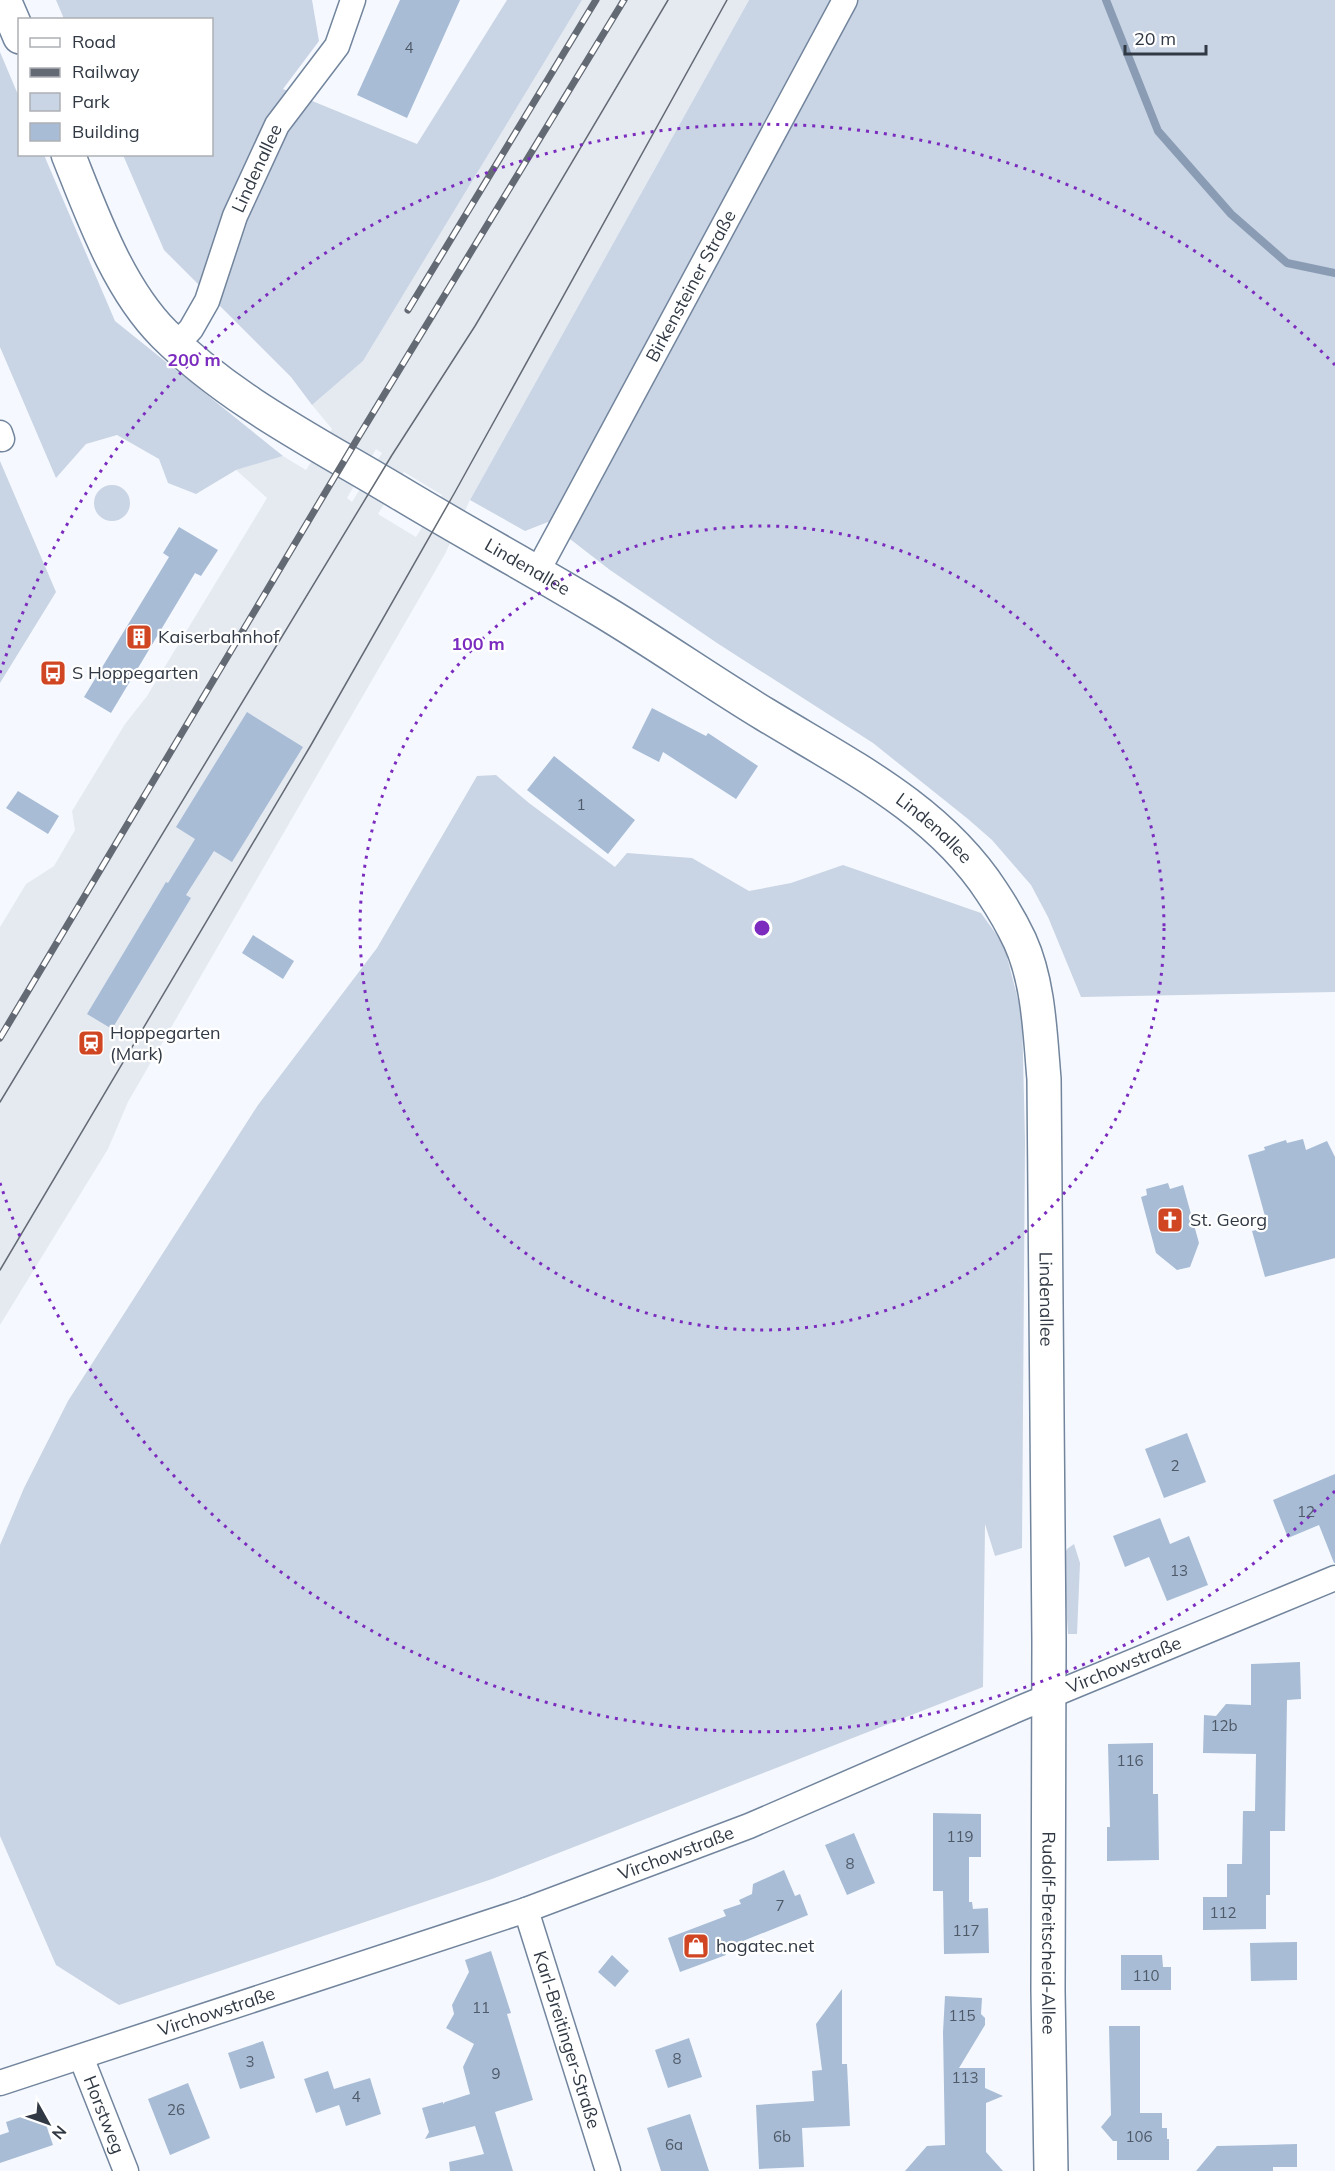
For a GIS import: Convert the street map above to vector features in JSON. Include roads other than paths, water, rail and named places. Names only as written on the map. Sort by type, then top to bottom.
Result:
[{"type":"street","points":[[4,0],[18,32]]},
{"type":"street","name":"Lindenallee","points":[[176,345],[191,329],[207,301],[235,216],[277,125],[337,46],[353,0]]},
{"type":"street","name":"Birkensteiner Straße","points":[[537,574],[845,0]]},
{"type":"street","name":"Lindenallee","points":[[69,156],[109,252],[141,305],[162,332],[203,369],[267,413],[465,533],[599,608],[718,686],[892,792],[945,833],[991,889],[1021,942],[1030,970],[1044,1079],[1049,1696]]},
{"type":"street","name":"Virchowstraße","points":[[0,2083],[526,1910],[749,1826],[1049,1696],[1335,1578]]},
{"type":"street","name":"Rudolf-Breitscheid-Allee","points":[[1049,1696],[1048,1990],[1051,2171]]},
{"type":"street","name":"Karl-Breitinger-Straße","points":[[526,1910],[608,2171]]},
{"type":"street","name":"Horstweg","points":[[81,2057],[126,2171]]},
{"type":"waterway","points":[[1106,0],[1158,131],[1231,214],[1287,263],[1335,273]]},
{"type":"tram line","points":[[0,1102],[392,455],[475,326],[668,0]]},
{"type":"tram line","points":[[0,1270],[311,745],[455,492],[727,0]]},
{"type":"railway","points":[[408,310],[596,0]]},
{"type":"railway","points":[[0,1038],[359,436],[624,0]]},
{"type":"place","name":"Kaiserbahnhof","points":[[139,637]]},
{"type":"place","name":"S Hoppegarten","points":[[53,673]]},
{"type":"place","name":"Hoppegarten (Mark)","points":[[91,1043]]},
{"type":"place","name":"St. Georg","points":[[1170,1220]]},
{"type":"place","name":"hogatec.net","points":[[696,1946]]}]
